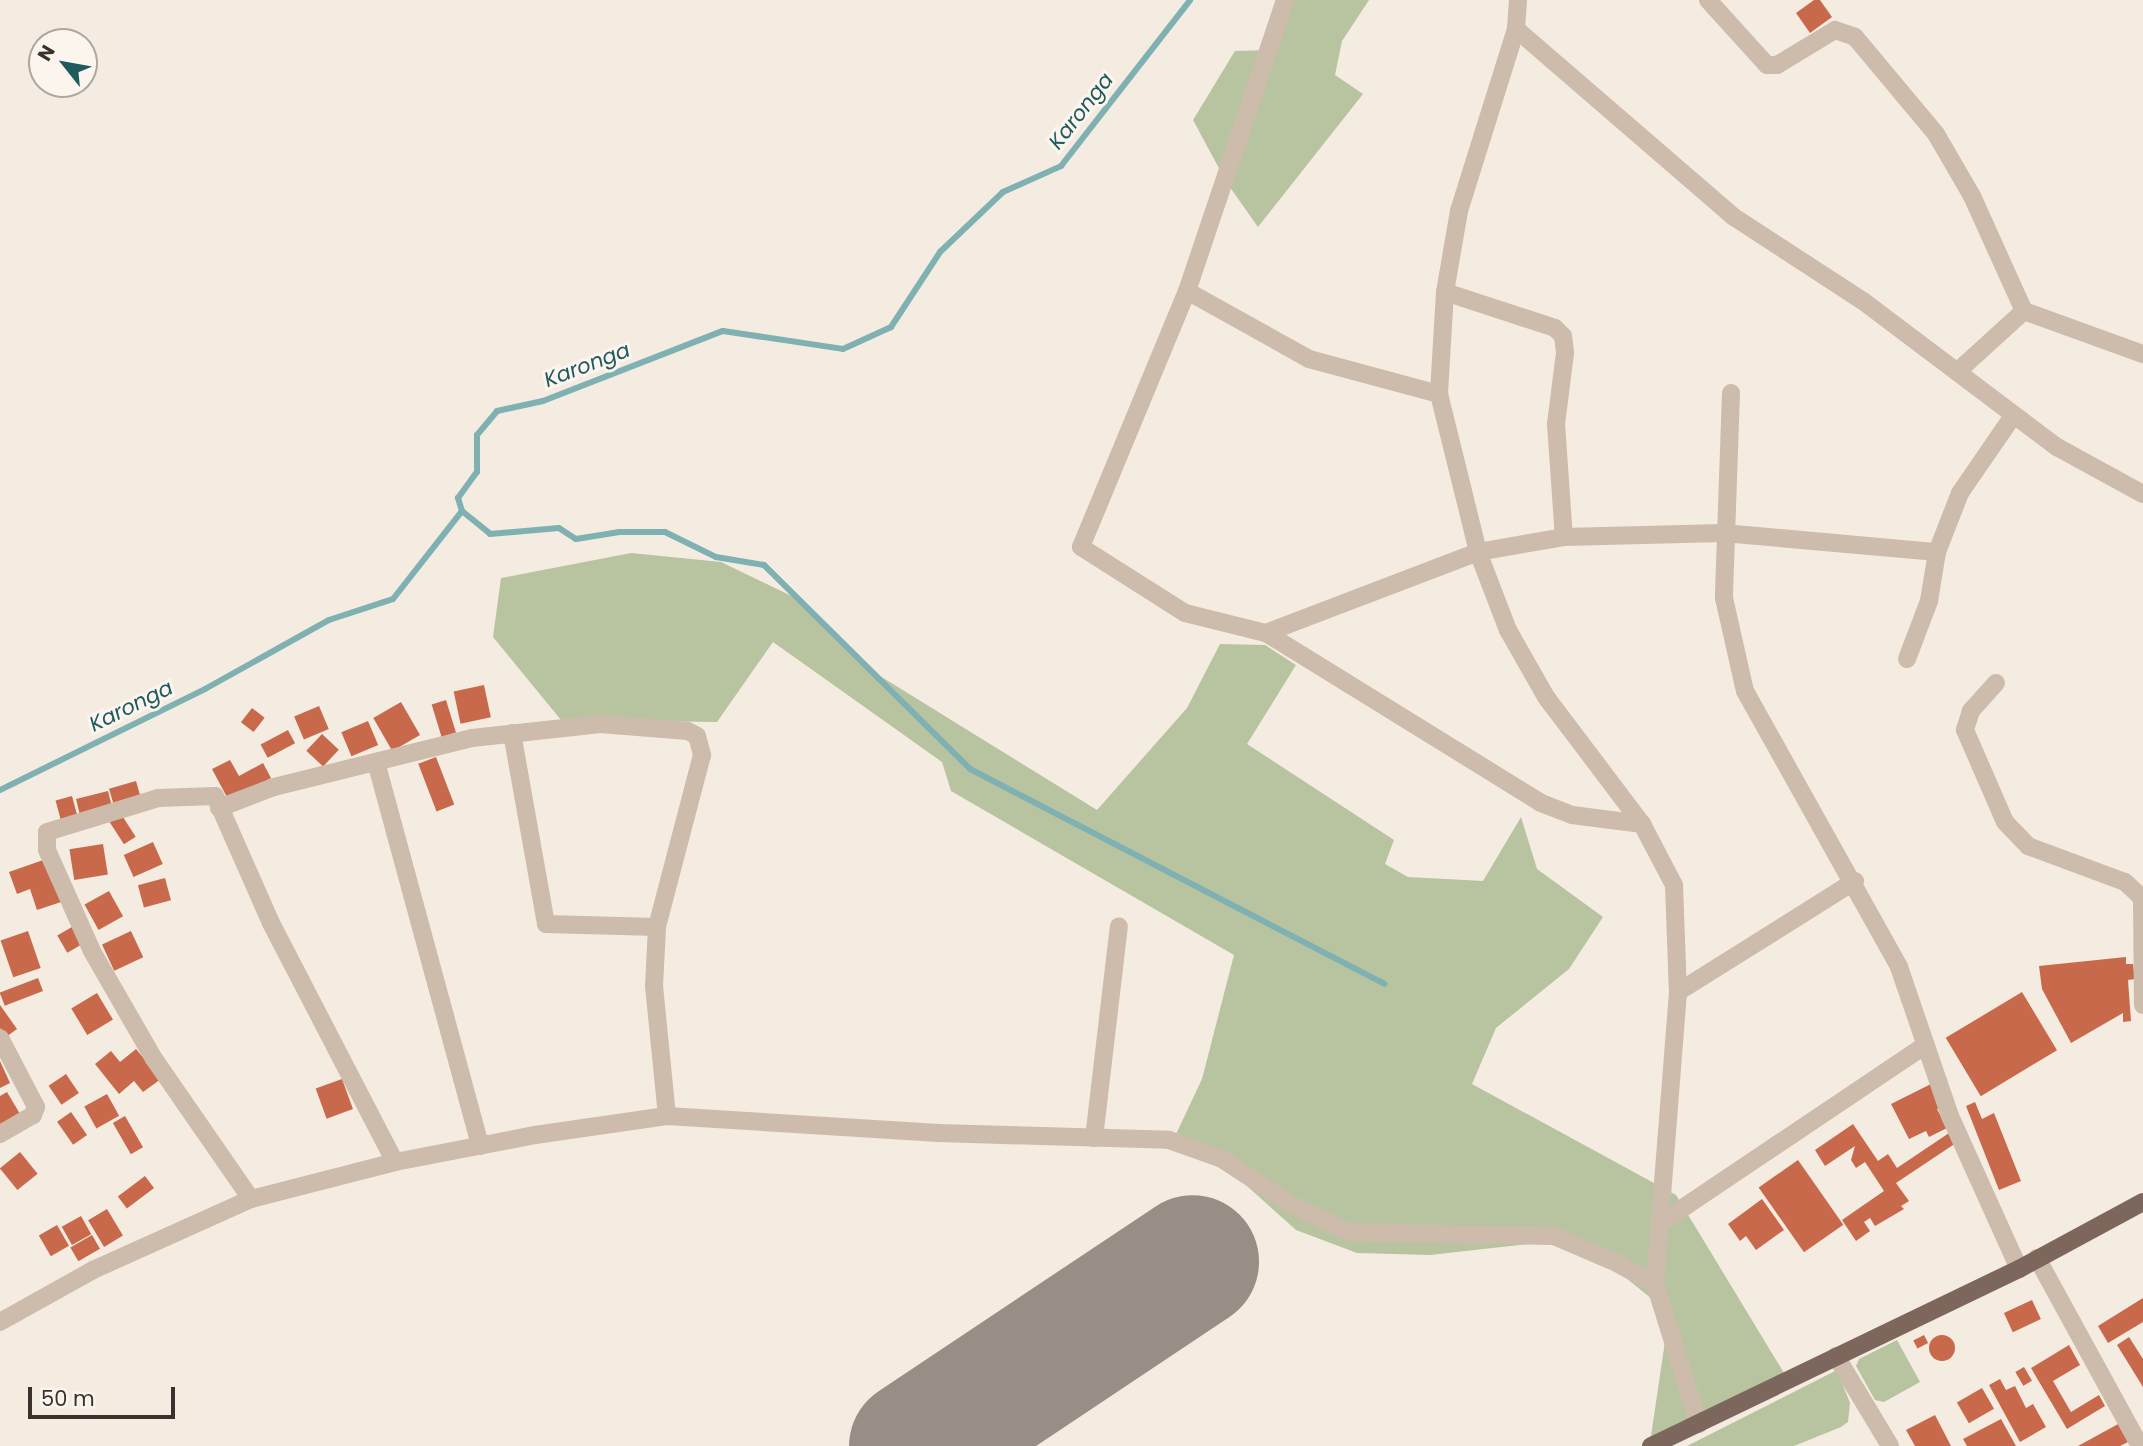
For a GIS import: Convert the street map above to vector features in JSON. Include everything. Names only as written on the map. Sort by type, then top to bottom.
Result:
[{"type":"main road","points":[[1651,1446],[2019,1269],[2143,1202]]},
{"type":"street","points":[[1285,0],[1187,291],[1082,535],[1081,547],[1185,613],[1266,634],[1541,803],[1572,815],[1642,824]]},
{"type":"street","points":[[1518,0],[1516,29],[1470,169],[1445,292],[1439,394],[1478,552],[1508,630],[1539,686],[1642,824],[1675,886],[1678,992],[1655,1283],[1699,1424]]},
{"type":"street","points":[[1708,0],[1767,65],[1777,65],[1835,30],[1855,37],[1936,134],[1972,197],[2024,312],[2143,354]]},
{"type":"street","points":[[1516,29],[1703,194],[1958,371],[2013,416],[2057,447],[2143,494]]},
{"type":"street","points":[[1187,291],[1309,359],[1439,394]]},
{"type":"street","points":[[1445,292],[1555,328],[1563,335],[1565,353],[1556,424],[1564,537]]},
{"type":"street","points":[[1958,371],[2024,312]]},
{"type":"street","points":[[1731,393],[1723,534],[1724,598],[1745,691],[1773,747],[1855,881],[1899,967],[1951,1116],[2019,1269]]},
{"type":"street","points":[[1907,659],[1929,601],[1937,552],[1960,493],[2013,416]]},
{"type":"street","points":[[1266,634],[1478,552],[1564,537],[1723,534],[1937,552]]},
{"type":"street","points":[[1996,683],[1970,711],[1965,730],[2004,822],[2028,846],[2126,882],[2142,898],[2143,1005]]},
{"type":"street","points":[[219,808],[274,787],[460,740],[600,724],[688,731],[697,736],[702,755],[656,927],[654,986],[667,1116]]},
{"type":"street","points":[[512,733],[545,924],[656,927]]},
{"type":"street","points":[[376,762],[481,1146]]},
{"type":"street","points":[[251,1199],[127,1015],[92,951],[46,839],[52,830],[158,798],[209,793],[219,808],[271,923],[395,1162]]},
{"type":"street","points":[[1678,992],[1855,881]]},
{"type":"street","points":[[1094,1138],[1119,926]]},
{"type":"street","points":[[0,1038],[36,1107],[33,1115],[0,1134]]},
{"type":"street","points":[[1659,1224],[1925,1045]]},
{"type":"street","points":[[0,1322],[93,1270],[251,1199],[395,1162],[667,1116],[1169,1140],[1196,1147],[1292,1205],[1348,1232],[1554,1236],[1655,1283]]},
{"type":"street","points":[[2037,1258],[2140,1446]]},
{"type":"street","points":[[1836,1356],[1890,1446]]},
{"type":"green space","points":[[1286,0],[1369,0],[1342,41],[1335,75],[1363,94],[1258,227],[1227,183],[1193,120],[1235,51],[1273,50]]},
{"type":"green space","points":[[631,553],[721,562],[802,601],[859,663],[1097,810],[1187,708],[1220,644],[1265,645],[1296,665],[1247,744],[1394,840],[1385,864],[1408,877],[1483,881],[1521,817],[1537,869],[1603,917],[1569,969],[1496,1028],[1472,1084],[1676,1195],[1784,1373],[1651,1436],[1668,1321],[1657,1303],[1605,1261],[1554,1241],[1430,1255],[1357,1253],[1296,1230],[1237,1177],[1200,1156],[1164,1148],[1177,1132],[1202,1079],[1234,955],[951,791],[942,762],[773,642],[717,722],[561,720],[493,637],[501,578]]},
{"type":"green space","points":[[1897,1340],[1920,1382],[1884,1402],[1875,1400],[1856,1366],[1859,1359]]},
{"type":"green space","points":[[1837,1370],[1850,1403],[1848,1422],[1841,1427],[1794,1446],[1687,1446]]},
{"type":"building","points":[[1814,0],[1820,0],[1832,17],[1810,33],[1796,13]]},
{"type":"building","points":[[484,685],[491,717],[461,724],[454,691]]},
{"type":"building","points":[[446,700],[456,733],[442,737],[432,704]]},
{"type":"building","points":[[401,702],[420,735],[392,751],[373,718]]},
{"type":"building","points":[[319,706],[329,729],[304,740],[294,717]]},
{"type":"building","points":[[252,708],[265,718],[254,732],[241,722]]},
{"type":"building","points":[[368,721],[378,745],[351,756],[341,732]]},
{"type":"building","points":[[288,730],[295,743],[268,758],[261,745]]},
{"type":"building","points":[[322,734],[339,750],[323,767],[306,751]]},
{"type":"building","points":[[436,757],[454,805],[437,811],[418,764]]},
{"type":"building","points":[[230,760],[239,776],[263,763],[271,778],[229,801],[212,769]]},
{"type":"building","points":[[136,781],[141,799],[114,807],[109,789]]},
{"type":"building","points":[[108,791],[112,807],[80,815],[76,799]]},
{"type":"building","points":[[72,796],[77,815],[61,820],[56,800]]},
{"type":"building","points":[[121,814],[136,837],[124,844],[109,822]]},
{"type":"building","points":[[153,842],[163,864],[134,877],[124,855]]},
{"type":"building","points":[[103,844],[108,875],[74,880],[69,849]]},
{"type":"building","points":[[46,859],[61,902],[37,910],[30,889],[17,894],[9,872]]},
{"type":"building","points":[[165,878],[171,900],[144,907],[138,885]]},
{"type":"building","points":[[109,891],[123,916],[99,930],[85,905]]},
{"type":"building","points":[[72,927],[82,944],[67,953],[57,936]]},
{"type":"building","points":[[28,931],[41,968],[13,977],[1,940]]},
{"type":"building","points":[[131,931],[143,957],[114,971],[102,945]]},
{"type":"building","points":[[2126,957],[2126,964],[2133,964],[2135,979],[2128,980],[2131,1021],[2123,1022],[2123,1013],[2071,1043],[2042,989],[2039,966]]},
{"type":"building","points":[[38,978],[43,991],[5,1006],[0,993]]},
{"type":"building","points":[[2022,992],[2057,1050],[1981,1096],[1946,1038]]},
{"type":"building","points":[[97,993],[113,1020],[87,1035],[71,1008]]},
{"type":"building","points":[[0,1005],[17,1029],[6,1037],[0,1028]]},
{"type":"building","points":[[136,1049],[161,1079],[143,1092],[134,1081],[119,1094],[95,1064],[111,1051],[120,1062]]},
{"type":"building","points":[[0,1061],[10,1083],[0,1088]]},
{"type":"building","points":[[66,1074],[79,1093],[61,1105],[49,1086]]},
{"type":"building","points":[[342,1079],[353,1109],[327,1119],[316,1089]]},
{"type":"building","points":[[1933,1083],[1944,1105],[1937,1109],[1947,1128],[1929,1137],[1926,1131],[1909,1139],[1891,1104]]},
{"type":"building","points":[[7,1092],[23,1119],[0,1132],[0,1096]]},
{"type":"building","points":[[107,1094],[119,1116],[96,1128],[84,1107]]},
{"type":"building","points":[[1975,1102],[1982,1119],[1994,1113],[2021,1181],[1999,1190],[1966,1106]]},
{"type":"building","points":[[71,1112],[87,1135],[73,1145],[57,1122]]},
{"type":"building","points":[[125,1116],[143,1147],[131,1154],[113,1123]]},
{"type":"building","points":[[1853,1124],[1878,1161],[1888,1154],[1897,1168],[1952,1131],[1959,1141],[1896,1183],[1909,1201],[1901,1206],[1904,1209],[1875,1226],[1870,1218],[1864,1222],[1870,1231],[1856,1241],[1842,1220],[1884,1191],[1865,1162],[1856,1168],[1851,1160],[1855,1146],[1825,1166],[1815,1150]]},
{"type":"building","points":[[20,1152],[38,1174],[17,1190],[0,1168]]},
{"type":"building","points":[[1798,1160],[1843,1225],[1804,1252],[1759,1188]]},
{"type":"building","points":[[145,1176],[154,1188],[127,1208],[118,1196]]},
{"type":"building","points":[[1762,1199],[1784,1230],[1756,1250],[1746,1236],[1740,1241],[1728,1224]]},
{"type":"building","points":[[107,1209],[123,1236],[104,1247],[88,1220]]},
{"type":"building","points":[[81,1216],[91,1234],[72,1245],[62,1227]]},
{"type":"building","points":[[57,1225],[69,1246],[51,1256],[39,1236]]},
{"type":"building","points":[[92,1235],[100,1249],[78,1261],[70,1248]]},
{"type":"building","points":[[2143,1298],[2143,1322],[2108,1343],[2098,1326]]},
{"type":"building","points":[[2032,1300],[2041,1319],[2013,1332],[2004,1313]]},
{"type":"building","points":[[1924,1335],[1928,1343],[1917,1348],[1913,1340]]},
{"type":"building","points":[[1942,1335],[1951,1339],[1955,1348],[1951,1357],[1942,1361],[1933,1357],[1929,1348],[1933,1339]]},
{"type":"building","points":[[2129,1337],[2143,1359],[2143,1387],[2117,1345]]},
{"type":"building","points":[[2069,1345],[2080,1365],[2053,1381],[2071,1412],[2099,1395],[2105,1406],[2067,1429],[2031,1368]]},
{"type":"building","points":[[2024,1367],[2032,1381],[2023,1386],[2015,1372]]},
{"type":"building","points":[[2000,1379],[2006,1390],[2015,1386],[2026,1408],[2033,1404],[2046,1427],[2020,1442],[1989,1385]]},
{"type":"building","points":[[1982,1388],[1994,1409],[1969,1423],[1957,1402]]},
{"type":"building","points":[[1935,1415],[1951,1446],[1915,1446],[1906,1430]]},
{"type":"building","points":[[2001,1419],[2016,1446],[1967,1446],[1963,1439]]},
{"type":"building","points":[[2120,1423],[2130,1441],[2120,1446],[2078,1446]]},
{"type":"waterway","name":"Karonga","points":[[0,790],[205,689],[329,620],[393,599],[462,511],[458,498],[477,472],[477,435],[497,411],[543,401],[723,331],[843,349],[891,327],[940,252],[1003,192],[1061,166],[1190,0]]},
{"type":"waterway","points":[[462,511],[490,534],[559,528],[576,539],[619,532],[665,532],[716,557],[764,565],[970,769],[1385,984]]},
{"type":"runway","points":[[915,1446],[1192,1261]]}]
